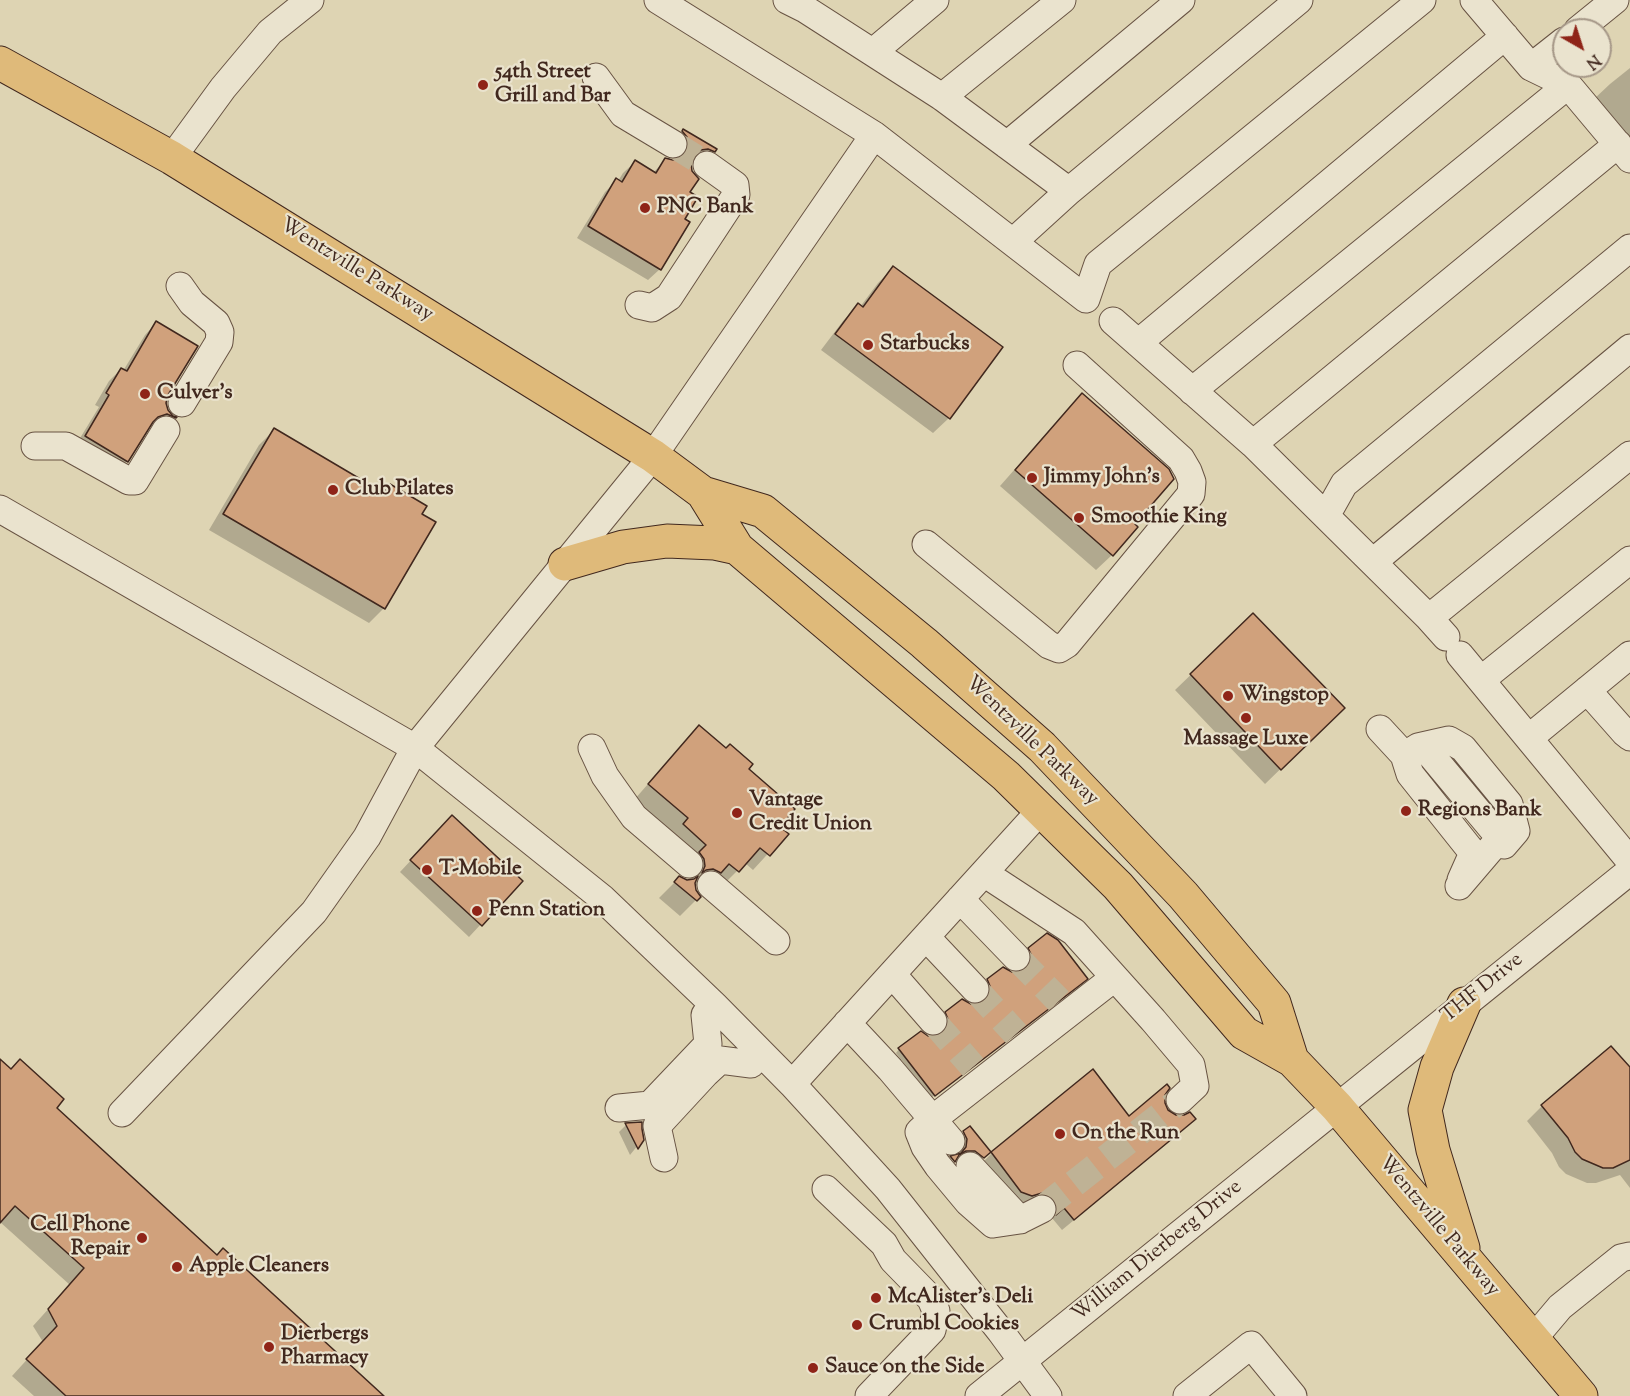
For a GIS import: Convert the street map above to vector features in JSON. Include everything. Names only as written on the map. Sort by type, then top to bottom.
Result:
[{"type":"main road","name":"Wentzville Parkway","points":[[0,63],[172,158],[653,456],[704,493],[764,511],[924,643],[1042,747],[1184,895],[1274,1003],[1292,1060]]},
{"type":"main road","name":"Wentzville Parkway","points":[[704,493],[736,548],[1006,776],[1118,886],[1244,1032],[1292,1060],[1337,1107],[1581,1396]]},
{"type":"main road","points":[[565,564],[623,547],[667,541],[714,543],[736,548]]},
{"type":"main road","points":[[1464,1004],[1437,1066],[1425,1110],[1432,1150],[1467,1261]]},
{"type":"street","points":[[172,158],[223,88],[270,32],[310,0]]},
{"type":"street","points":[[873,52],[935,0]]},
{"type":"street","points":[[942,97],[1062,0]]},
{"type":"street","points":[[1007,145],[1182,0]]},
{"type":"street","points":[[1013,242],[1069,191],[1299,0]]},
{"type":"street","points":[[675,4],[874,135],[1086,299],[1098,264],[1422,0]]},
{"type":"street","points":[[1253,444],[1624,151],[1568,85],[1531,67],[1474,0]]},
{"type":"street","points":[[1593,18],[1615,0]]},
{"type":"street","points":[[803,3],[942,97],[1069,191]]},
{"type":"street","points":[[1138,343],[1505,36]]},
{"type":"street","points":[[1531,67],[1552,50]]},
{"type":"street","points":[[596,77],[623,114],[673,144]]},
{"type":"street","points":[[1192,391],[1568,85]]},
{"type":"street","points":[[122,1113],[314,912],[367,837],[415,748],[653,456],[874,135]]},
{"type":"street","points":[[639,305],[652,308],[669,297],[735,195],[735,185],[707,165]]},
{"type":"street","points":[[1326,516],[1344,484],[1630,248]]},
{"type":"street","points":[[180,286],[192,303],[216,323],[220,332],[219,342],[182,403]]},
{"type":"street","points":[[1113,321],[1253,444],[1445,637],[1630,861]]},
{"type":"street","points":[[1372,562],[1630,348]]},
{"type":"street","points":[[927,544],[1050,645],[1059,649],[1067,644],[1191,494],[1188,471],[1181,459],[1077,365]]},
{"type":"street","points":[[35,446],[66,446],[129,481],[135,480],[166,430]]},
{"type":"street","points":[[1445,637],[1630,455]]},
{"type":"street","points":[[0,509],[415,748],[602,898],[714,1005],[792,1084],[888,1189],[1048,1396]]},
{"type":"street","points":[[1481,680],[1630,560]]},
{"type":"street","points":[[1529,738],[1630,655]]},
{"type":"street","points":[[1587,690],[1630,737]]},
{"type":"street","points":[[1380,729],[1404,755],[1402,783],[1459,852],[1459,886]]},
{"type":"street","points":[[1404,755],[1418,747],[1438,742],[1508,826],[1504,845],[1459,886]]},
{"type":"street","points":[[592,748],[605,776],[634,818],[689,864]]},
{"type":"street","points":[[1404,755],[1426,749],[1500,838],[1459,886]]},
{"type":"street","points":[[792,1084],[1041,810]]},
{"type":"street","name":"THF Drive","points":[[1337,1107],[1630,871]]},
{"type":"street","points":[[984,873],[1074,932],[1153,1020],[1191,1065],[1195,1086],[1180,1100]]},
{"type":"street","points":[[711,885],[776,941]]},
{"type":"street","points":[[960,899],[1016,957]]},
{"type":"street","points":[[926,937],[975,989]]},
{"type":"street","points":[[892,974],[933,1021]]},
{"type":"street","points":[[970,1166],[1031,1214],[993,1224],[968,1202],[938,1166],[925,1147],[919,1132],[978,1074],[1021,1040],[1064,1007],[1114,978]]},
{"type":"street","points":[[619,1108],[650,1105],[708,1044],[705,1015]]},
{"type":"street","points":[[847,1023],[890,1069],[951,1141]]},
{"type":"street","points":[[664,1158],[657,1126],[706,1073],[720,1060],[752,1064]]},
{"type":"street","name":"William Dierberg Drive","points":[[979,1396],[1337,1107]]},
{"type":"street","points":[[826,1189],[884,1244],[893,1260],[931,1299],[936,1311],[932,1330],[869,1396]]},
{"type":"street","points":[[1533,1339],[1560,1307],[1621,1258],[1630,1256]]},
{"type":"street","points":[[1190,1395],[1251,1345],[1293,1396]]},
{"type":"building","name":"PNC Bank","points":[[683,129],[717,149],[715,152],[708,149],[701,150],[694,156],[691,163],[692,171],[699,179],[690,192],[698,197],[685,219],[690,222],[661,270],[588,226],[616,178],[622,182],[635,160],[656,173],[665,158],[673,160],[686,153],[689,144]]},
{"type":"building","points":[[893,266],[1003,347],[950,419],[835,334],[858,303],[863,307]]},
{"type":"building","name":"Culver's","points":[[156,321],[198,346],[168,395],[166,403],[168,410],[177,417],[176,418],[167,414],[158,417],[128,462],[85,436],[109,395],[106,393],[121,368],[127,371]]},
{"type":"building","points":[[1082,393],[1169,469],[1174,479],[1135,524],[1138,527],[1113,556],[1015,470]]},
{"type":"building","points":[[274,428],[384,493],[390,484],[427,506],[422,514],[436,522],[385,609],[223,514]]},
{"type":"building","points":[[1253,613],[1345,708],[1281,770],[1190,674]]},
{"type":"building","name":"Vantage Credit Union","points":[[699,725],[726,748],[730,744],[753,764],[749,769],[795,809],[780,827],[789,834],[770,856],[760,848],[739,872],[729,864],[721,873],[713,869],[702,873],[705,866],[704,859],[699,852],[706,845],[683,824],[688,818],[648,784]]},
{"type":"building","points":[[452,815],[523,881],[482,926],[410,860]]},
{"type":"building","points":[[679,876],[687,880],[698,876],[695,883],[696,890],[701,897],[697,901],[674,882]]},
{"type":"building","points":[[1047,933],[1058,940],[1088,979],[935,1096],[898,1048],[921,1031],[928,1036],[943,1033],[948,1026],[945,1012],[962,999],[971,1004],[985,1001],[990,993],[987,979],[1003,967],[1012,972],[1026,969],[1031,961],[1028,948]]},
{"type":"building","points":[[1611,1046],[1630,1067],[1630,1160],[1613,1168],[1603,1168],[1582,1159],[1575,1152],[1568,1138],[1541,1105]]},
{"type":"building","points":[[0,1059],[11,1069],[20,1059],[64,1099],[57,1108],[217,1255],[223,1248],[384,1396],[66,1396],[26,1359],[57,1326],[48,1309],[84,1268],[15,1206],[0,1223]]},
{"type":"building","points":[[1093,1069],[1129,1116],[1167,1084],[1170,1088],[1165,1095],[1168,1110],[1176,1115],[1190,1112],[1196,1119],[1074,1220],[1064,1208],[1056,1215],[1058,1209],[1050,1196],[1042,1193],[1032,1196],[1021,1192],[991,1152]]},
{"type":"building","points":[[642,1122],[644,1140],[638,1149],[625,1123]]},
{"type":"building","points":[[970,1126],[991,1152],[984,1158],[975,1151],[966,1151],[959,1155],[955,1162],[950,1156],[961,1153],[966,1147],[967,1139],[963,1131]]},
{"type":"tunnel","points":[[673,144],[707,165]]},
{"type":"tunnel","points":[[1016,957],[1059,1001]]},
{"type":"tunnel","points":[[975,989],[1016,1034]]},
{"type":"tunnel","points":[[933,1021],[973,1067]]},
{"type":"tunnel","points":[[1042,1209],[1180,1100]]},
{"type":"place","name":"54th Street Grill and Bar","points":[[483,85]]},
{"type":"place","name":"PNC Bank","points":[[645,208]]},
{"type":"place","name":"Starbucks","points":[[868,345]]},
{"type":"place","name":"Culver's","points":[[145,394]]},
{"type":"place","name":"Jimmy John's","points":[[1032,478]]},
{"type":"place","name":"Club Pilates","points":[[333,490]]},
{"type":"place","name":"Smoothie King","points":[[1079,518]]},
{"type":"place","name":"Wingstop","points":[[1228,696]]},
{"type":"place","name":"Massage Luxe","points":[[1246,718]]},
{"type":"place","name":"Regions Bank","points":[[1406,811]]},
{"type":"place","name":"Vantage Credit Union","points":[[737,813]]},
{"type":"place","name":"T-Mobile","points":[[427,870]]},
{"type":"place","name":"Penn Station","points":[[477,911]]},
{"type":"place","name":"On the Run","points":[[1060,1134]]},
{"type":"place","name":"Cell Phone Repair","points":[[142,1238]]},
{"type":"place","name":"Apple Cleaners","points":[[177,1267]]},
{"type":"place","name":"McAlister's Deli","points":[[876,1298]]},
{"type":"place","name":"Crumbl Cookies","points":[[857,1325]]},
{"type":"place","name":"Dierbergs Pharmacy","points":[[269,1347]]},
{"type":"place","name":"Sauce on the Side","points":[[813,1368]]}]
